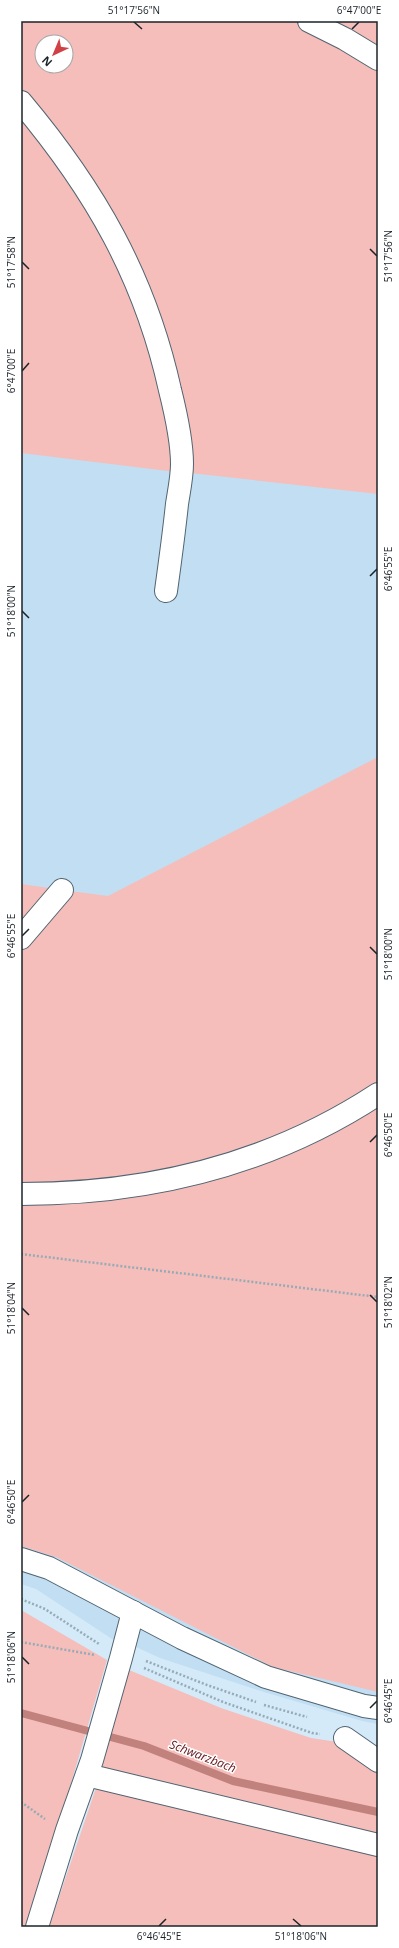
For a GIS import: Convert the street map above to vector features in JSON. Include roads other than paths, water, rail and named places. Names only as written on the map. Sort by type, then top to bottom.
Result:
[{"type":"lane","points":[[309,21],[345,39],[378,59]]},
{"type":"lane","points":[[21,102],[65,157],[82,181],[108,224],[134,276],[150,316],[165,365],[176,414],[182,464],[166,591]]},
{"type":"lane","points":[[21,938],[62,890]]},
{"type":"lane","points":[[21,1194],[66,1194],[113,1190],[206,1172],[250,1158],[294,1140],[336,1119],[378,1094]]},
{"type":"lane","points":[[21,1559],[49,1568],[182,1638],[266,1676],[364,1706],[378,1708]]},
{"type":"lane","points":[[37,1927],[67,1830],[89,1767],[133,1612]]},
{"type":"lane","points":[[345,1738],[378,1761]]},
{"type":"lane","points":[[89,1767],[378,1845]]},
{"type":"waterway","name":"Schwarzbach","points":[[21,1713],[144,1746],[233,1781],[378,1812]]}]
